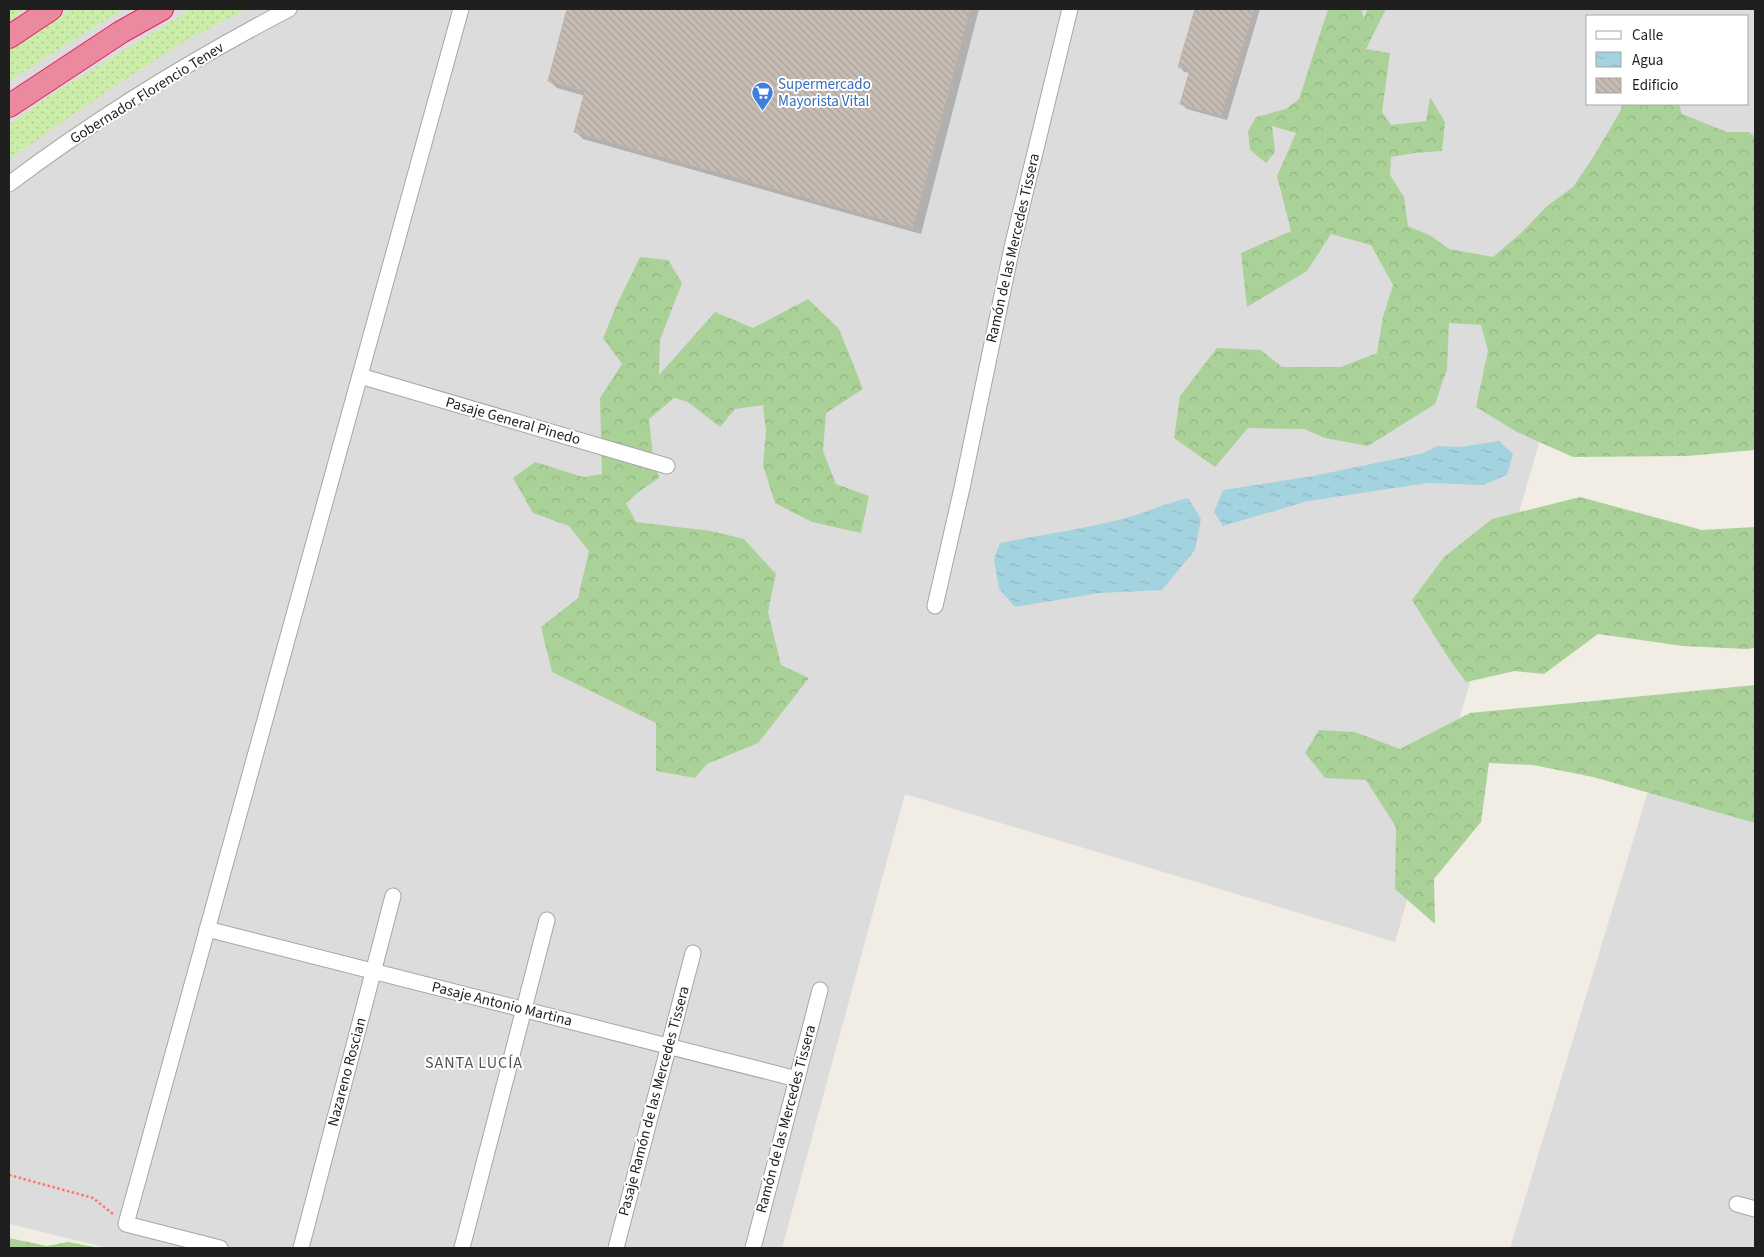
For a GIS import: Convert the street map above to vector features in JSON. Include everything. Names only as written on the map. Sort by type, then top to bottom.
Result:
[{"type":"highway","points":[[9,37],[51,9]]},
{"type":"highway","points":[[9,106],[121,32],[162,9]]},
{"type":"street","name":"Gobernador Florencio Tenev","points":[[9,184],[166,78],[289,9]]},
{"type":"street","points":[[220,1248],[126,1224],[461,9]]},
{"type":"street","name":"Ramón de las Mercedes Tissera","points":[[935,606],[962,488],[1012,247],[1070,9]]},
{"type":"street","name":"Pasaje General Pinedo","points":[[360,376],[667,466]]},
{"type":"street","name":"Nazareno Roscian","points":[[301,1248],[393,896]]},
{"type":"street","points":[[462,1248],[547,920]]},
{"type":"street","name":"Pasaje Antonio Martina","points":[[207,929],[797,1079]]},
{"type":"street","name":"Pasaje Ramón de las Mercedes Tissera","points":[[616,1248],[693,953]]},
{"type":"street","name":"Ramón de las Mercedes Tissera","points":[[753,1248],[820,990]]},
{"type":"street","points":[[1737,1204],[1755,1209]]},
{"type":"path","points":[[9,1175],[93,1198],[126,1224]]},
{"type":"shaded area","points":[[9,9],[1755,9],[1755,148],[1642,105],[1749,105],[1749,15],[1586,15],[1586,105],[1637,105],[1395,942],[905,794],[782,1248],[108,1248],[9,1224]]},
{"type":"shaded area","points":[[1652,778],[1755,795],[1755,1248],[1510,1248]]},
{"type":"green space","points":[[9,9],[26,9],[9,21]]},
{"type":"green space","points":[[71,9],[123,9],[9,81],[9,49]]},
{"type":"green space","points":[[192,9],[247,9],[188,39],[112,88],[9,159],[9,125],[47,97]]},
{"type":"green space","points":[[1328,9],[1361,9],[1364,18],[1368,9],[1386,9],[1366,49],[1390,53],[1382,112],[1391,125],[1426,121],[1430,97],[1445,122],[1442,151],[1391,157],[1390,175],[1404,197],[1408,226],[1431,236],[1449,249],[1493,257],[1521,233],[1547,206],[1573,187],[1594,156],[1621,110],[1622,105],[1679,105],[1682,114],[1727,132],[1749,132],[1755,137],[1755,450],[1687,456],[1573,457],[1517,432],[1476,407],[1488,351],[1481,325],[1449,323],[1447,369],[1435,404],[1368,446],[1325,438],[1304,429],[1248,428],[1215,467],[1174,438],[1180,396],[1217,348],[1261,350],[1282,367],[1341,367],[1377,353],[1383,317],[1393,285],[1371,245],[1331,234],[1307,271],[1247,307],[1241,253],[1291,231],[1277,176],[1296,133],[1272,126],[1275,152],[1266,163],[1250,150],[1248,131],[1256,117],[1286,109],[1299,99]]},
{"type":"green space","points":[[640,257],[668,260],[682,283],[660,340],[659,375],[715,312],[753,328],[808,299],[839,329],[863,389],[826,413],[823,451],[836,484],[869,496],[861,533],[812,522],[775,503],[763,465],[766,431],[763,405],[735,409],[720,427],[688,402],[674,398],[649,419],[653,456],[659,478],[626,503],[636,522],[711,531],[744,539],[776,574],[768,612],[781,665],[809,678],[758,743],[707,764],[695,778],[656,771],[656,723],[552,672],[541,627],[578,598],[589,551],[569,526],[533,513],[513,478],[535,462],[583,477],[602,474],[600,398],[622,364],[603,338]]},
{"type":"green space","points":[[1580,497],[1702,530],[1755,527],[1755,648],[1683,646],[1598,634],[1544,674],[1515,671],[1466,682],[1449,659],[1412,600],[1444,557],[1492,519]]},
{"type":"green space","points":[[1755,685],[1755,823],[1593,777],[1533,765],[1489,763],[1481,822],[1434,879],[1435,924],[1395,889],[1396,827],[1366,780],[1325,778],[1305,753],[1319,730],[1355,732],[1400,749],[1470,713]]},
{"type":"green space","points":[[9,1238],[47,1246],[68,1242],[100,1248],[9,1248]]},
{"type":"water","points":[[1499,441],[1513,454],[1507,475],[1483,485],[1428,483],[1308,501],[1223,526],[1214,512],[1223,490],[1313,476],[1424,453],[1437,446],[1459,447]]},
{"type":"water","points":[[1188,498],[1201,519],[1195,550],[1162,590],[1100,593],[1015,607],[999,589],[994,559],[1000,543],[1103,524]]},
{"type":"building","name":"Supermercado Mayorista Vital","points":[[567,9],[970,9],[913,228],[574,132],[585,91],[548,81]]},
{"type":"building","points":[[1195,9],[1254,9],[1221,116],[1180,104],[1190,70],[1178,67]]},
{"type":"place","name":"Supermercado Mayorista Vital","points":[[762,112]]},
{"type":"district","name":"SANTA LUCÍA","points":[[474,1063]]}]
